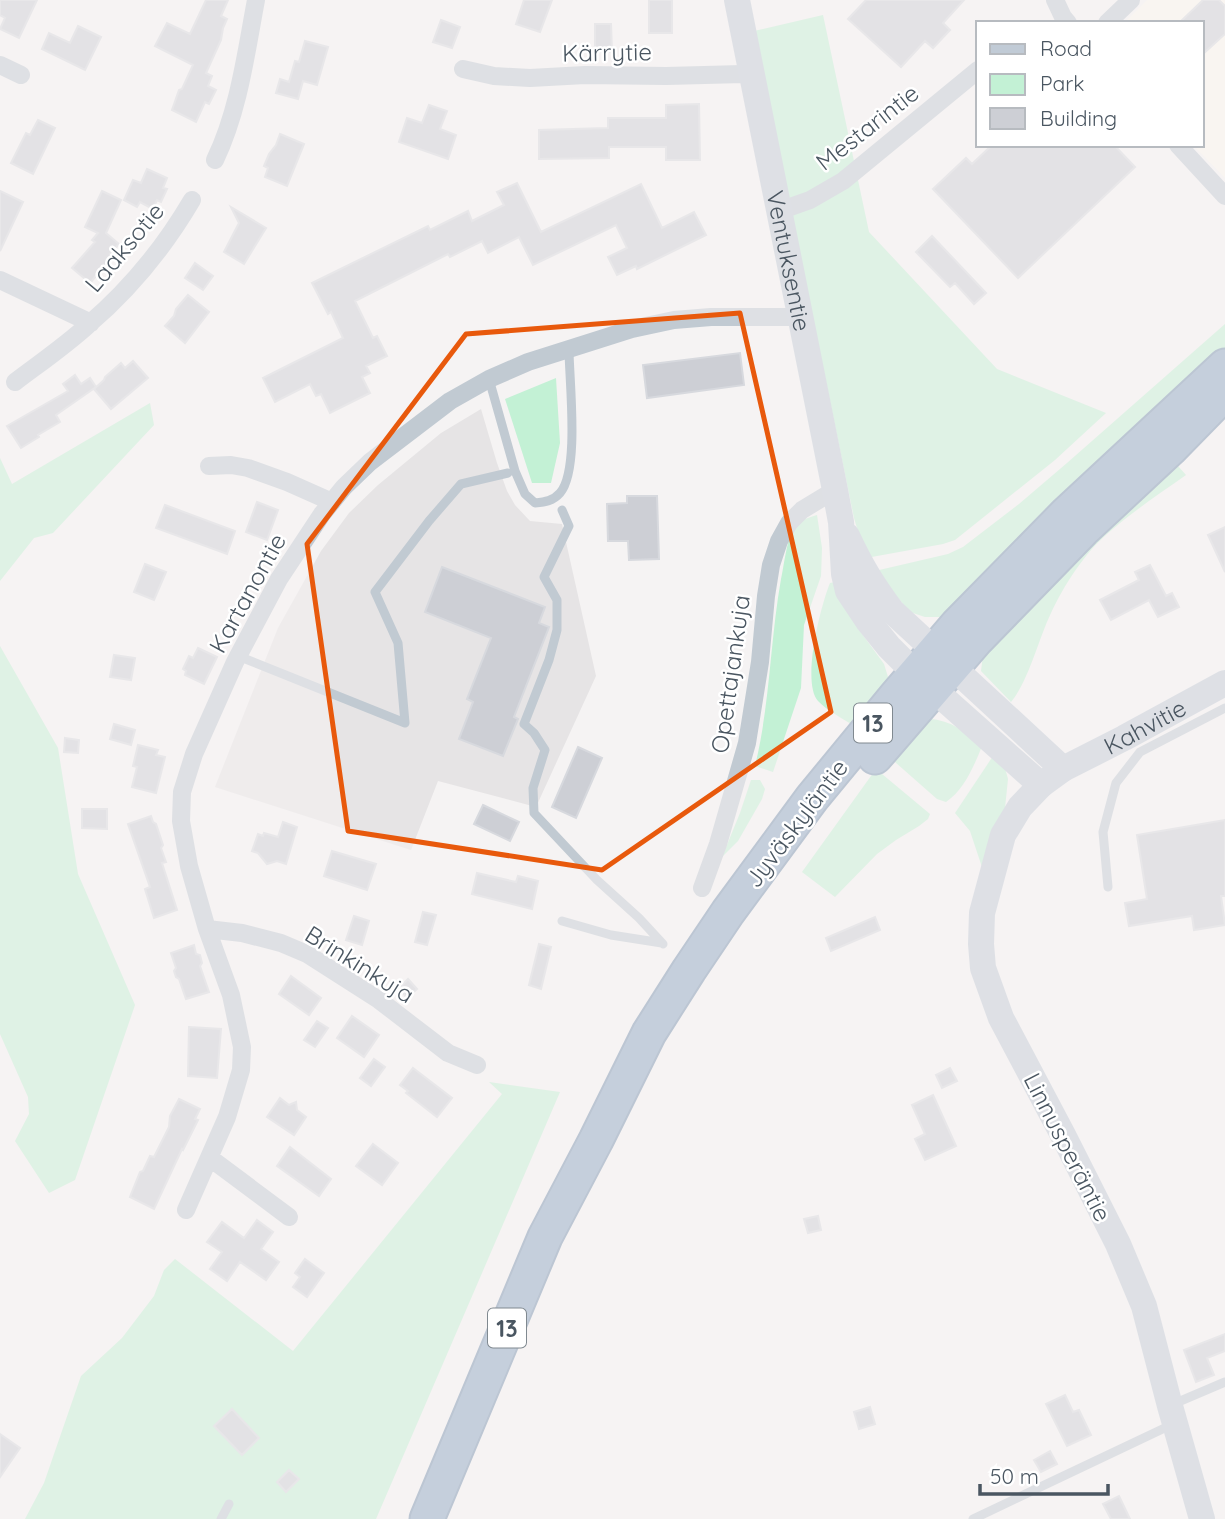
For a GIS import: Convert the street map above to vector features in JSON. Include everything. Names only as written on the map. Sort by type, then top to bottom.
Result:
[{"type":"highway","name":"Jyväskyläntie","points":[[934,670],[957,625],[1067,513],[1225,366]]},
{"type":"highway","name":"Jyväskyläntie","points":[[427,1519],[545,1237],[649,1033],[728,912],[812,798],[934,670],[977,639],[1083,530],[1170,449],[1225,393]]},
{"type":"street","points":[[215,160],[230,121],[243,74],[256,0]]},
{"type":"street","name":"Ventuksentie","points":[[737,0],[841,522],[872,584],[934,670]]},
{"type":"street","points":[[1055,0],[1066,21]]},
{"type":"street","points":[[1109,21],[1130,0]]},
{"type":"street","points":[[0,65],[21,75]]},
{"type":"street","name":"Kärrytie","points":[[463,69],[494,76],[530,78],[743,74],[752,77]]},
{"type":"street","name":"Mestarintie","points":[[779,211],[810,200],[842,181],[976,72]]},
{"type":"street","points":[[1180,147],[1225,196]]},
{"type":"street","name":"Laaksotie","points":[[15,382],[91,323],[111,304],[163,245],[192,200]]},
{"type":"street","name":"Laaksotie","points":[[0,280],[91,323]]},
{"type":"street","name":"Kartanontie","points":[[186,1210],[236,1092],[242,1047],[230,995],[207,929],[187,855],[181,821],[182,792],[194,754],[238,656],[279,579],[322,514],[344,487],[370,462],[450,401],[489,379],[528,362],[632,329],[674,320],[711,317],[800,317]]},
{"type":"street","points":[[209,466],[231,465],[248,468],[332,502]]},
{"type":"street","name":"Opettajankuja","points":[[702,888],[718,844],[747,743],[758,676],[766,596],[771,565],[779,541],[789,523],[802,510],[835,490]]},
{"type":"street","points":[[934,670],[1063,769]]},
{"type":"street","points":[[934,670],[1041,785]]},
{"type":"street","name":"Kahvitie","points":[[1063,769],[1132,745],[1225,683]]},
{"type":"street","name":"Linnusperäntie","points":[[1063,769],[1041,785],[1020,807],[1003,835],[982,913],[983,968],[1001,1018],[1118,1244],[1144,1306],[1202,1519]]},
{"type":"street","name":"Brinkinkuja","points":[[207,929],[255,936],[307,954],[379,1000],[449,1053],[477,1065]]},
{"type":"street","points":[[210,1158],[289,1217]]},
{"type":"lane","points":[[489,379],[524,494],[536,503],[550,501],[561,492],[567,474],[573,435],[569,349]]},
{"type":"lane","points":[[238,656],[405,723],[398,643],[375,592],[461,484],[508,473]]},
{"type":"lane","points":[[562,510],[569,526],[544,577],[557,600],[557,629],[549,660],[524,724],[534,733],[545,750],[533,788],[534,813],[597,880],[663,944],[611,935],[562,921]]},
{"type":"lane","points":[[1108,887],[1103,832],[1116,783],[1132,745],[1225,708]]},
{"type":"lane","points":[[973,1519],[1173,1414],[1225,1382]]},
{"type":"lane","points":[[221,1519],[229,1504]]},
{"type":"highlighted area","points":[[740,313],[831,712],[602,870],[348,831],[307,544],[466,334]]},
{"type":"shaded area","points":[[1147,0],[1225,0],[1225,178],[1195,147],[1204,147],[1204,21],[1126,21]]},
{"type":"shaded area","points":[[481,409],[497,463],[515,505],[530,521],[562,524],[596,676],[536,807],[438,781],[411,850],[215,787],[278,628],[321,551],[349,513],[378,485],[441,433]]},
{"type":"green space","points":[[823,15],[869,232],[997,369],[1106,413],[1055,460],[955,540],[866,558],[854,518],[754,31]]},
{"type":"green space","points":[[1225,324],[1225,355],[958,609],[941,617],[925,617],[910,612],[875,571],[948,554],[963,547],[1019,504]]},
{"type":"green space","points":[[556,378],[560,443],[551,483],[532,483],[505,399]]},
{"type":"green space","points":[[150,403],[154,425],[53,533],[34,538],[0,581],[0,458],[12,484]]},
{"type":"green space","points":[[1178,466],[1186,475],[1107,534],[1075,570],[1051,613],[1028,671],[1011,702],[981,671],[984,647],[1088,538]]},
{"type":"green space","points":[[817,515],[822,548],[821,576],[804,625],[801,688],[773,772],[755,766],[764,720],[781,579],[792,532],[803,520]]},
{"type":"green space","points":[[840,581],[857,627],[884,664],[888,677],[886,688],[854,726],[818,701],[811,678],[814,643],[826,594],[830,583]]},
{"type":"green space","points":[[0,646],[58,748],[78,874],[135,1005],[75,1180],[49,1193],[15,1141],[29,1114],[28,1097],[0,1034]]},
{"type":"green space","points":[[929,719],[951,724],[982,746],[963,784],[946,802],[937,799],[887,755]]},
{"type":"green space","points":[[993,756],[1003,761],[1008,779],[1005,808],[982,867],[970,831],[955,813]]},
{"type":"green space","points":[[876,769],[930,814],[919,826],[877,854],[835,897],[802,872]]},
{"type":"green space","points":[[751,780],[760,780],[765,789],[762,799],[738,841],[722,857],[740,813]]},
{"type":"green space","points":[[489,1082],[560,1092],[376,1519],[25,1519],[44,1483],[81,1376],[122,1338],[154,1296],[164,1270],[175,1259],[293,1351],[502,1094]]},
{"type":"building","points":[[0,0],[37,0],[19,38],[0,29],[5,18],[0,15]]},
{"type":"building","points":[[206,0],[228,0],[221,16],[227,19],[206,73],[212,76],[208,86],[216,90],[209,104],[205,102],[196,122],[172,110],[179,90],[182,89],[193,65],[155,46],[167,23],[190,34]]},
{"type":"building","points":[[524,0],[552,0],[540,32],[516,24]]},
{"type":"building","points":[[649,0],[672,0],[672,33],[649,33]]},
{"type":"building","points":[[866,0],[964,0],[943,23],[950,30],[933,48],[925,41],[901,67],[848,19]]},
{"type":"building","points":[[1203,0],[1219,0],[1225,6],[1225,34],[1204,53],[1204,21],[1181,21]]},
{"type":"building","points":[[441,20],[460,27],[452,48],[433,42]]},
{"type":"building","points":[[595,24],[611,24],[612,52],[595,52]]},
{"type":"building","points":[[78,26],[101,37],[85,70],[42,49],[49,33],[70,43]]},
{"type":"building","points":[[305,41],[328,47],[317,85],[303,81],[298,99],[276,93],[280,79],[289,82]]},
{"type":"building","points":[[699,104],[700,160],[666,160],[666,147],[609,147],[609,158],[539,159],[539,130],[608,128],[608,118],[666,118],[666,105]]},
{"type":"building","points":[[429,105],[447,111],[440,129],[456,135],[448,159],[399,142],[407,118],[422,123]]},
{"type":"building","points":[[38,120],[55,128],[33,174],[11,163],[26,133],[30,135]]},
{"type":"building","points":[[280,134],[304,144],[287,186],[265,177],[268,168],[264,166]]},
{"type":"building","points":[[990,147],[1116,147],[1135,167],[1018,278],[933,189],[966,158],[972,164]]},
{"type":"building","points":[[147,169],[167,178],[163,188],[167,189],[161,202],[157,200],[153,209],[140,202],[137,207],[124,200],[133,180],[141,183]]},
{"type":"building","points":[[517,183],[541,232],[641,184],[662,228],[694,212],[706,235],[637,269],[636,266],[617,275],[608,257],[627,248],[616,225],[533,265],[519,237],[488,253],[482,241],[450,257],[448,254],[355,301],[373,338],[377,336],[387,356],[366,366],[370,373],[362,377],[370,393],[330,413],[321,394],[316,396],[310,384],[275,402],[263,378],[343,338],[331,312],[328,314],[312,283],[428,226],[430,230],[468,211],[472,221],[504,205],[497,192]]},
{"type":"building","points":[[0,191],[23,202],[0,251]]},
{"type":"building","points":[[102,191],[121,200],[106,233],[119,244],[110,254],[113,256],[90,283],[72,268],[95,242],[92,240],[98,233],[85,227]]},
{"type":"building","points":[[231,207],[266,228],[244,264],[224,252],[239,223]]},
{"type":"building","points":[[932,236],[986,293],[974,304],[955,283],[950,287],[916,252]]},
{"type":"building","points":[[195,263],[213,276],[203,290],[185,278]]},
{"type":"building","points":[[188,295],[209,312],[185,343],[165,326]]},
{"type":"building","points":[[740,353],[744,385],[647,398],[643,365]]},
{"type":"building","points":[[133,361],[148,378],[111,409],[94,389],[121,363],[125,368]]},
{"type":"building","points":[[75,375],[81,384],[90,378],[96,387],[56,415],[60,422],[21,448],[7,426],[68,391],[63,384]]},
{"type":"building","points":[[627,496],[657,496],[659,559],[629,560],[628,541],[608,541],[607,504],[627,503]]},
{"type":"building","points":[[257,502],[278,510],[267,540],[246,532]]},
{"type":"building","points":[[165,505],[235,531],[227,554],[156,528]]},
{"type":"building","points":[[1225,527],[1225,572],[1208,535]]},
{"type":"building","points":[[145,564],[166,572],[154,600],[134,592]]},
{"type":"building","points":[[1150,565],[1166,596],[1172,593],[1179,607],[1158,617],[1149,600],[1111,620],[1100,600],[1139,580],[1135,572]]},
{"type":"building","points":[[442,567],[545,607],[539,623],[549,627],[514,717],[518,719],[503,756],[459,739],[473,702],[467,699],[491,638],[425,612]]},
{"type":"building","points":[[198,648],[217,657],[204,684],[185,675],[186,671],[183,669],[189,656],[193,658]]},
{"type":"building","points":[[114,655],[135,658],[131,680],[110,677]]},
{"type":"building","points":[[114,724],[135,730],[131,745],[110,739]]},
{"type":"building","points":[[65,738],[79,740],[78,753],[64,752]]},
{"type":"building","points":[[138,745],[158,750],[156,755],[165,757],[156,793],[132,787],[137,767],[133,766]]},
{"type":"building","points":[[578,747],[602,758],[576,818],[552,807]]},
{"type":"building","points":[[483,805],[519,822],[510,841],[474,824]]},
{"type":"building","points":[[82,809],[107,809],[107,829],[82,828]]},
{"type":"building","points":[[151,816],[163,845],[161,848],[166,862],[162,863],[177,910],[154,918],[145,889],[150,887],[128,824]]},
{"type":"building","points":[[1225,820],[1225,896],[1221,896],[1225,925],[1194,930],[1192,916],[1129,926],[1125,903],[1147,899],[1137,835]]},
{"type":"building","points":[[283,822],[297,827],[286,864],[277,861],[267,864],[258,853],[252,851],[258,834],[278,837]]},
{"type":"building","points":[[332,851],[376,864],[367,890],[324,876]]},
{"type":"building","points":[[477,873],[516,882],[518,876],[538,881],[532,909],[472,894]]},
{"type":"building","points":[[423,912],[436,915],[427,945],[415,942]]},
{"type":"building","points":[[354,916],[369,921],[362,945],[346,940]]},
{"type":"building","points":[[875,917],[880,930],[831,951],[826,938]]},
{"type":"building","points":[[539,944],[551,947],[541,989],[529,985]]},
{"type":"building","points":[[194,945],[196,954],[200,955],[200,966],[209,992],[186,999],[174,971],[176,968],[171,953]]},
{"type":"building","points":[[291,976],[321,998],[309,1015],[279,994]]},
{"type":"building","points":[[408,979],[417,989],[407,998],[399,988]]},
{"type":"building","points":[[352,1016],[379,1035],[364,1057],[337,1038]]},
{"type":"building","points":[[317,1021],[328,1028],[315,1047],[304,1040]]},
{"type":"building","points":[[189,1027],[221,1029],[217,1078],[188,1076]]},
{"type":"building","points":[[374,1059],[385,1067],[371,1086],[360,1078]]},
{"type":"building","points":[[413,1068],[452,1098],[437,1117],[406,1093],[408,1091],[400,1085]]},
{"type":"building","points":[[950,1068],[957,1081],[942,1088],[936,1075]]},
{"type":"building","points":[[933,1095],[956,1146],[925,1160],[915,1139],[925,1134],[912,1105]]},
{"type":"building","points":[[280,1098],[289,1105],[296,1102],[297,1110],[306,1117],[294,1135],[267,1117]]},
{"type":"building","points":[[179,1099],[200,1109],[195,1119],[198,1120],[154,1209],[130,1197],[140,1172],[150,1156],[154,1157],[169,1127],[170,1116]]},
{"type":"building","points":[[373,1144],[398,1163],[382,1185],[356,1166]]},
{"type":"building","points":[[290,1147],[331,1179],[319,1196],[277,1166]]},
{"type":"building","points":[[818,1216],[821,1230],[808,1233],[804,1219]]},
{"type":"building","points":[[257,1220],[273,1232],[261,1249],[279,1262],[266,1280],[240,1262],[227,1281],[210,1269],[222,1252],[207,1242],[222,1222],[244,1238]]},
{"type":"building","points":[[305,1259],[324,1273],[307,1297],[293,1287],[300,1277],[295,1273]]},
{"type":"building","points":[[1225,1334],[1225,1351],[1207,1358],[1214,1375],[1196,1382],[1184,1350]]},
{"type":"building","points":[[1065,1395],[1073,1412],[1079,1410],[1091,1435],[1067,1446],[1046,1404]]},
{"type":"building","points":[[870,1407],[875,1424],[859,1429],[854,1412]]},
{"type":"building","points":[[232,1409],[259,1438],[242,1455],[214,1426]]},
{"type":"building","points":[[0,1434],[20,1448],[0,1477]]},
{"type":"building","points":[[1050,1451],[1057,1464],[1041,1472],[1034,1460]]},
{"type":"building","points":[[289,1470],[299,1479],[286,1492],[277,1482]]},
{"type":"building","points":[[1119,1496],[1130,1519],[1111,1519],[1103,1504]]}]
